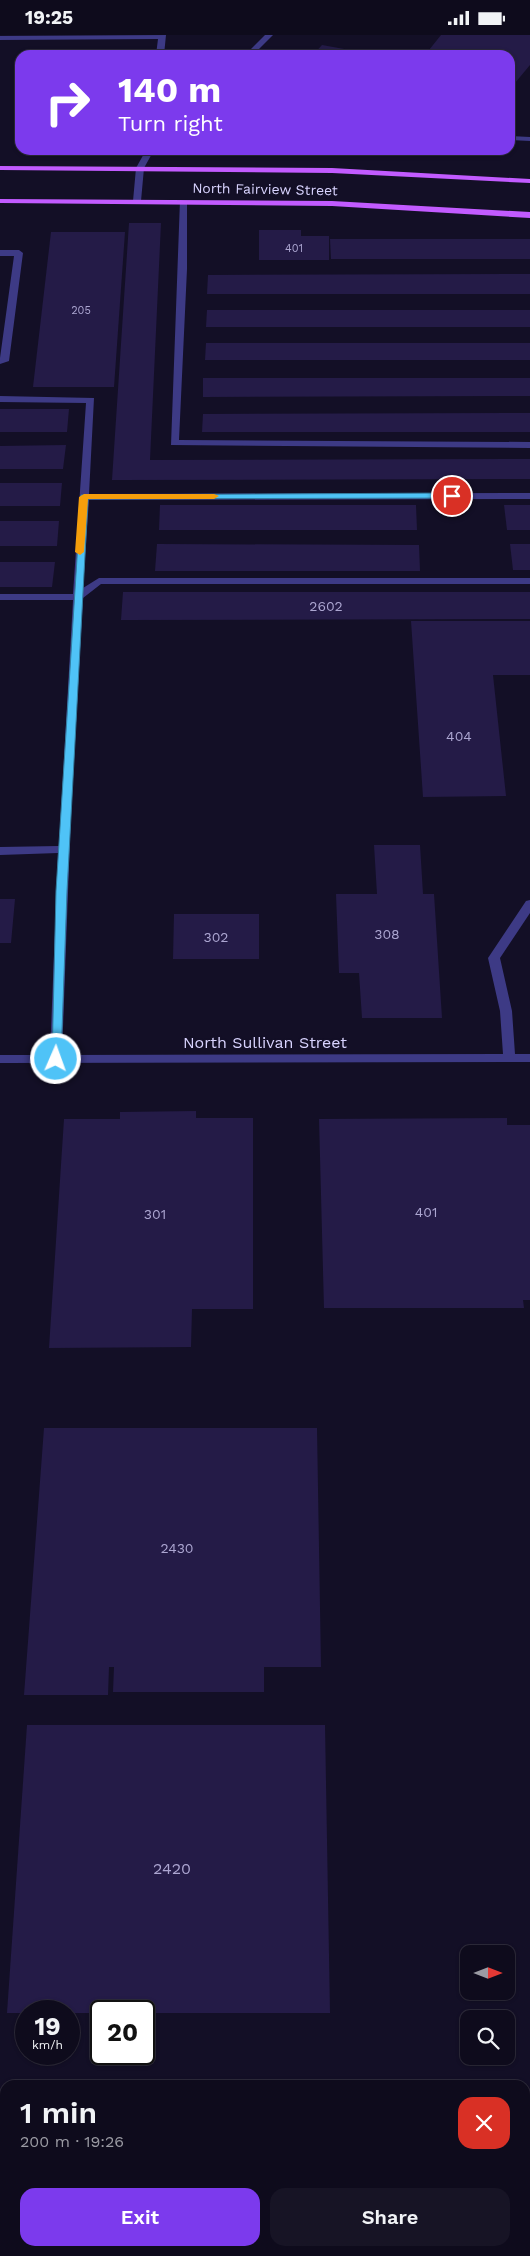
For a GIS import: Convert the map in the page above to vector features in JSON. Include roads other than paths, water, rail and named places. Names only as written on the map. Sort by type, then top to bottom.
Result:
[{"type":"main road","points":[[0,168],[389,172],[530,181]]},
{"type":"main road","name":"North Fairview Street","points":[[0,201],[137,201],[397,206],[530,215]]},
{"type":"street","points":[[254,50],[269,35]]},
{"type":"street","points":[[0,38],[162,36],[161,50]]},
{"type":"street","points":[[515,138],[530,139]]},
{"type":"street","points":[[137,201],[140,168],[147,155]]},
{"type":"street","points":[[182,202],[183,269],[174,443],[530,445]]},
{"type":"street","points":[[0,253],[19,253],[5,361],[0,361]]},
{"type":"street","points":[[0,399],[91,400],[77,597],[64,849],[56,1059]]},
{"type":"street","points":[[84,497],[530,496]]},
{"type":"street","points":[[0,597],[77,597],[99,581],[530,581]]},
{"type":"street","points":[[0,851],[64,849]]},
{"type":"street","points":[[509,1058],[506,1011],[494,958],[530,904]]},
{"type":"street","name":"North Sullivan Street","points":[[0,1059],[530,1058]]}]
